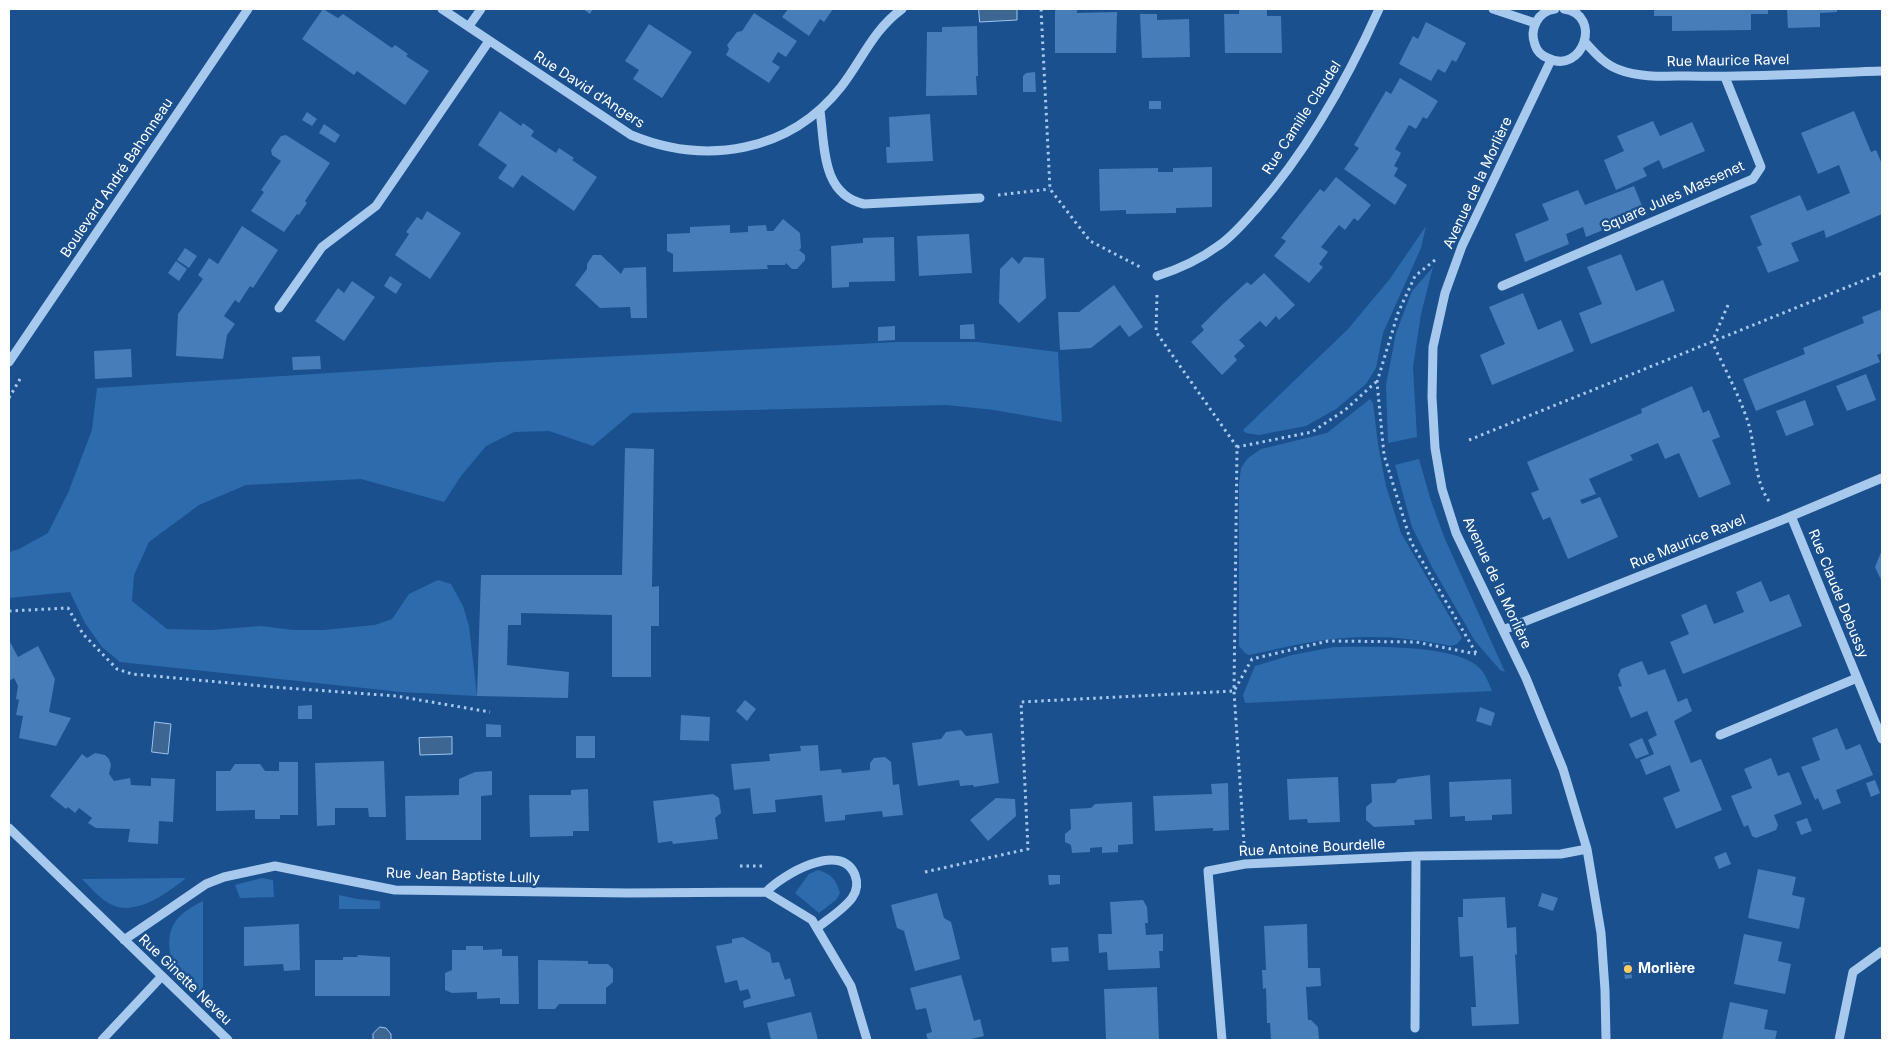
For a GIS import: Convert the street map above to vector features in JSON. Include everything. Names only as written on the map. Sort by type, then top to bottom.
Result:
[{"type":"street","name":"Boulevard André Bahonneau","points":[[9,362],[248,9]]},
{"type":"street","name":"Rue David d’Angers","points":[[442,9],[631,135],[652,144],[677,150],[708,152],[747,147],[776,138],[820,111],[842,86],[879,29],[902,9]]},
{"type":"street","points":[[469,26],[481,9]]},
{"type":"street","name":"Rue Camille Claudel","points":[[1157,276],[1201,258],[1220,245],[1237,230],[1272,190],[1303,148],[1333,101],[1360,51],[1379,9]]},
{"type":"street","points":[[1493,9],[1535,23]]},
{"type":"street","points":[[1554,9],[1542,14],[1535,23],[1533,32],[1535,45],[1540,53],[1551,60],[1561,61],[1570,59],[1582,48],[1585,42],[1586,33],[1583,21],[1577,14],[1567,9]]},
{"type":"street","points":[[279,308],[322,247],[376,206],[489,41]]},
{"type":"street","name":"Rue Maurice Ravel","points":[[1585,42],[1598,57],[1609,65],[1633,74],[1725,77],[1882,70]]},
{"type":"street","name":"Avenue de la Morlière","points":[[1551,60],[1462,246],[1445,292],[1433,347],[1432,397],[1435,448],[1442,490],[1456,533],[1526,678],[1563,768],[1587,849],[1601,933],[1606,1040]]},
{"type":"street","name":"Square Jules Massenet","points":[[1502,286],[1753,179],[1761,167],[1725,77]]},
{"type":"street","points":[[820,111],[829,173],[833,183],[840,191],[855,202],[864,204],[980,198]]},
{"type":"street","name":"Rue Maurice Ravel","points":[[1503,630],[1882,478]]},
{"type":"street","name":"Rue Claude Debussy","points":[[1791,516],[1882,739]]},
{"type":"street","points":[[1720,735],[1858,678]]},
{"type":"street","points":[[9,828],[124,940]]},
{"type":"street","name":"Rue Antoine Bourdelle","points":[[1222,1040],[1208,871],[1245,864],[1416,856],[1561,854],[1587,849]]},
{"type":"street","points":[[1414,1028],[1416,856]]},
{"type":"street","points":[[817,928],[853,897],[856,890],[857,881],[854,874],[849,866],[841,862],[832,860],[799,868],[773,884],[766,892],[812,920],[851,986],[867,1040]]},
{"type":"street","name":"Rue Jean Baptiste Lully","points":[[124,940],[206,884],[224,877],[275,866],[395,890],[629,893],[766,892]]},
{"type":"street","name":"Rue Ginette Neveu","points":[[124,940],[228,1040]]},
{"type":"street","points":[[1839,1040],[1853,972],[1882,951]]},
{"type":"street","points":[[102,1040],[162,976]]},
{"type":"path","points":[[1041,9],[1050,189],[1090,241],[1157,276],[1156,332],[1236,447],[1234,691],[1245,864]]},
{"type":"path","points":[[980,198],[1050,189]]},
{"type":"path","points":[[1469,440],[1882,272]]},
{"type":"path","points":[[1728,305],[1712,342],[1747,419],[1756,468],[1766,497]]},
{"type":"path","points":[[1236,447],[1312,432],[1345,410],[1377,382]]},
{"type":"path","points":[[9,611],[68,608],[83,634],[118,669],[132,674],[396,696],[490,712]]},
{"type":"path","points":[[1234,691],[1252,659],[1328,641],[1416,642],[1476,654]]},
{"type":"path","points":[[925,872],[1028,849],[1021,702],[1234,691]]},
{"type":"shaded area","points":[[979,9],[1017,9],[1017,20],[980,22]]},
{"type":"shaded area","points":[[1426,226],[1421,248],[1383,333],[1376,368],[1366,384],[1336,409],[1306,426],[1259,435],[1246,433],[1243,430],[1348,329],[1389,280]]},
{"type":"shaded area","points":[[1433,267],[1421,314],[1413,367],[1417,437],[1388,443],[1386,385],[1396,333],[1412,291]]},
{"type":"shaded area","points":[[898,342],[978,342],[1058,352],[1062,422],[994,410],[946,405],[632,413],[593,446],[549,431],[514,432],[486,446],[461,476],[444,502],[361,479],[246,485],[199,505],[149,542],[134,575],[132,601],[167,629],[211,630],[261,626],[293,630],[323,630],[375,625],[392,619],[409,594],[438,580],[451,584],[463,606],[469,626],[477,696],[401,692],[120,662],[102,647],[85,623],[70,592],[9,598],[9,552],[19,549],[48,533],[68,493],[92,430],[97,388],[500,362]]},
{"type":"shaded area","points":[[1370,399],[1373,403],[1386,486],[1401,533],[1462,638],[1457,644],[1451,646],[1420,640],[1388,637],[1341,638],[1249,655],[1239,646],[1239,483],[1241,468],[1248,458],[1261,449],[1327,433]]},
{"type":"shaded area","points":[[1419,459],[1431,501],[1445,539],[1505,672],[1500,670],[1475,641],[1432,567],[1412,527],[1395,465]]},
{"type":"shaded area","points":[[1334,647],[1408,648],[1447,653],[1463,658],[1479,667],[1492,691],[1245,703],[1243,695],[1255,666],[1292,655]]},
{"type":"shaded area","points":[[155,722],[171,724],[168,754],[152,752]]},
{"type":"shaded area","points":[[452,737],[452,754],[420,755],[419,738]]},
{"type":"shaded area","points":[[818,870],[832,878],[837,884],[840,893],[836,900],[819,913],[795,893],[809,874]]},
{"type":"shaded area","points":[[186,878],[161,896],[131,908],[121,908],[108,903],[82,879]]},
{"type":"shaded area","points":[[262,878],[273,880],[274,897],[240,898],[235,885]]},
{"type":"shaded area","points":[[339,895],[380,901],[380,909],[339,909]]},
{"type":"shaded area","points":[[203,901],[203,997],[186,982],[174,965],[169,943],[175,922],[185,912]]},
{"type":"shaded area","points":[[380,1027],[386,1028],[391,1034],[391,1040],[373,1040],[373,1034]]},
{"type":"building","points":[[323,9],[338,18],[343,14],[392,48],[395,45],[408,54],[406,56],[429,71],[405,105],[357,71],[354,75],[302,39]]},
{"type":"building","points":[[583,9],[593,9],[590,14]]},
{"type":"building","points":[[788,9],[833,9],[824,22],[820,19],[809,36],[782,17]]},
{"type":"building","points":[[1239,9],[1267,9],[1267,16],[1281,16],[1282,53],[1225,53],[1224,14],[1239,14]]},
{"type":"building","points":[[1654,9],[1768,9],[1768,14],[1751,14],[1751,30],[1672,31],[1672,16],[1654,16]]},
{"type":"building","points":[[1787,9],[1837,9],[1837,12],[1820,13],[1820,27],[1788,28]]},
{"type":"building","points":[[1055,10],[1077,10],[1077,13],[1117,12],[1116,53],[1055,53]]},
{"type":"building","points":[[754,13],[797,41],[786,57],[778,52],[772,62],[780,67],[769,83],[726,55],[729,49],[727,45],[737,32],[742,31]]},
{"type":"building","points":[[1140,14],[1157,14],[1157,20],[1189,19],[1190,57],[1142,58]]},
{"type":"building","points":[[1426,22],[1466,43],[1456,62],[1452,60],[1445,73],[1438,69],[1431,81],[1399,64],[1413,36],[1418,39]]},
{"type":"building","points":[[649,24],[692,52],[662,98],[633,79],[639,70],[625,61]]},
{"type":"building","points":[[977,26],[977,95],[926,96],[927,32],[942,32],[942,27]]},
{"type":"building","points":[[1035,72],[1036,92],[1023,92],[1023,76],[1026,73]]},
{"type":"building","points":[[1400,78],[1438,101],[1427,119],[1423,117],[1416,129],[1409,125],[1395,149],[1401,153],[1394,166],[1398,168],[1394,176],[1407,185],[1395,205],[1344,169],[1359,148],[1354,145],[1386,91],[1391,94]]},
{"type":"building","points":[[1149,101],[1161,101],[1161,109],[1149,109]]},
{"type":"building","points":[[500,111],[521,126],[523,123],[534,131],[531,136],[556,153],[559,148],[574,158],[572,160],[597,177],[574,211],[522,175],[513,188],[498,178],[507,165],[478,145]]},
{"type":"building","points":[[1854,111],[1871,152],[1876,150],[1882,164],[1882,214],[1826,238],[1824,230],[1791,243],[1799,261],[1768,273],[1757,247],[1762,245],[1750,216],[1800,195],[1807,211],[1850,193],[1839,165],[1818,174],[1801,133]]},
{"type":"building","points":[[307,112],[317,119],[312,126],[302,120]]},
{"type":"building","points":[[930,114],[933,161],[887,163],[886,147],[890,147],[889,117]]},
{"type":"building","points":[[1653,121],[1660,136],[1692,122],[1705,151],[1663,169],[1659,160],[1643,168],[1647,176],[1616,190],[1604,160],[1624,151],[1617,136]]},
{"type":"building","points":[[324,124],[340,135],[335,143],[319,133]]},
{"type":"building","points":[[286,135],[330,163],[305,201],[307,203],[299,215],[297,214],[284,232],[251,211],[264,192],[261,190],[281,161],[272,155],[271,150],[281,136]]},
{"type":"building","points":[[1212,167],[1212,207],[1176,208],[1176,213],[1126,214],[1126,210],[1100,211],[1099,169],[1158,168],[1158,172],[1173,172],[1173,168]]},
{"type":"building","points":[[1336,177],[1371,205],[1358,221],[1354,218],[1345,230],[1339,225],[1321,247],[1328,252],[1319,264],[1323,267],[1309,283],[1274,256],[1286,241],[1281,238],[1320,189],[1324,192]]},
{"type":"building","points":[[1634,186],[1645,213],[1586,237],[1583,227],[1566,234],[1569,244],[1525,262],[1515,234],[1549,220],[1542,204],[1578,190],[1585,205]]},
{"type":"building","points":[[427,211],[461,233],[430,279],[395,255],[409,234],[406,232],[417,217],[422,220]]},
{"type":"building","points":[[783,219],[800,233],[801,248],[799,250],[805,255],[805,260],[797,269],[792,269],[786,263],[785,265],[767,265],[768,269],[673,272],[673,254],[667,251],[667,234],[690,233],[690,227],[730,225],[730,233],[748,232],[748,226],[766,225],[767,231],[773,231]]},
{"type":"building","points":[[242,226],[278,250],[253,288],[250,286],[239,303],[235,300],[224,316],[235,324],[227,335],[223,359],[176,356],[178,314],[203,279],[198,275],[209,258],[218,264]]},
{"type":"building","points":[[969,234],[972,273],[919,276],[917,236]]},
{"type":"building","points":[[894,237],[895,281],[849,282],[849,287],[832,288],[831,246],[863,243],[863,238]]},
{"type":"building","points":[[185,248],[197,256],[189,268],[177,260]]},
{"type":"building","points":[[1621,254],[1636,291],[1663,280],[1675,311],[1591,344],[1579,313],[1602,304],[1587,267]]},
{"type":"building","points":[[593,255],[601,255],[621,274],[624,268],[646,267],[647,318],[631,318],[630,307],[600,308],[575,285],[587,269],[587,264]]},
{"type":"building","points":[[1012,257],[1019,264],[1024,257],[1044,258],[1046,298],[1019,323],[999,303],[1000,269]]},
{"type":"building","points":[[176,261],[187,269],[179,281],[168,273]]},
{"type":"building","points":[[1264,273],[1295,305],[1279,320],[1276,316],[1266,327],[1260,321],[1239,340],[1245,346],[1234,356],[1237,360],[1222,375],[1191,342],[1204,330],[1201,326],[1224,303],[1247,282],[1251,285]]},
{"type":"building","points":[[390,276],[402,284],[396,294],[384,286]]},
{"type":"building","points":[[352,281],[375,297],[344,341],[315,321],[338,288],[344,293]]},
{"type":"building","points":[[1114,285],[1143,327],[1129,337],[1120,325],[1091,348],[1060,350],[1058,312],[1079,312]]},
{"type":"building","points":[[1523,293],[1538,330],[1561,320],[1574,351],[1492,385],[1480,355],[1505,344],[1489,307]]},
{"type":"building","points":[[1882,309],[1882,353],[1877,355],[1880,362],[1756,411],[1743,379],[1805,354],[1803,348],[1864,323],[1862,317]]},
{"type":"building","points":[[974,324],[975,339],[960,339],[960,325]]},
{"type":"building","points":[[895,326],[895,340],[878,341],[878,327]]},
{"type":"building","points":[[131,349],[132,377],[95,379],[94,351]]},
{"type":"building","points":[[320,356],[321,369],[293,370],[292,357]]},
{"type":"building","points":[[1866,374],[1876,400],[1847,411],[1836,386]]},
{"type":"building","points":[[1692,386],[1703,413],[1709,410],[1720,437],[1712,440],[1731,484],[1699,498],[1679,453],[1665,459],[1658,443],[1630,455],[1633,460],[1589,479],[1596,494],[1580,500],[1582,504],[1600,497],[1618,537],[1568,559],[1550,517],[1543,520],[1531,493],[1539,490],[1527,462],[1642,413],[1641,409]]},
{"type":"building","points":[[1805,400],[1814,425],[1786,436],[1776,411]]},
{"type":"building","points":[[625,448],[654,449],[652,587],[659,586],[659,626],[651,626],[651,677],[612,677],[612,615],[521,613],[521,625],[508,625],[507,665],[569,672],[568,698],[477,696],[481,575],[622,575]]},
{"type":"building","points":[[1882,550],[1882,582],[1875,567]]},
{"type":"building","points":[[1761,581],[1770,602],[1789,594],[1802,626],[1683,674],[1670,642],[1689,634],[1681,615],[1706,604],[1714,624],[1744,612],[1736,592]]},
{"type":"building","points":[[9,640],[18,657],[38,646],[55,679],[49,712],[71,718],[56,746],[19,738],[23,716],[16,715],[19,700],[16,699],[18,686],[14,678],[9,681]]},
{"type":"building","points":[[1642,661],[1648,675],[1665,669],[1678,702],[1687,698],[1692,711],[1674,721],[1691,763],[1701,759],[1722,810],[1676,829],[1663,798],[1680,791],[1670,765],[1646,775],[1640,760],[1654,754],[1648,740],[1657,735],[1647,711],[1631,718],[1618,687],[1622,686],[1618,675],[1621,669]]},
{"type":"building","points":[[745,700],[756,709],[747,721],[736,711]]},
{"type":"building","points":[[312,705],[312,719],[298,719],[298,706]]},
{"type":"building","points":[[1480,707],[1495,713],[1491,726],[1476,721]]},
{"type":"building","points":[[681,715],[710,717],[709,741],[680,740]]},
{"type":"building","points":[[486,724],[501,725],[501,737],[486,737]]},
{"type":"building","points":[[1837,728],[1846,750],[1860,744],[1873,775],[1836,790],[1841,803],[1823,810],[1818,798],[1815,800],[1801,767],[1820,760],[1812,738]]},
{"type":"building","points":[[961,730],[966,736],[992,733],[999,783],[974,787],[973,785],[960,786],[959,780],[918,786],[912,743],[941,739],[946,732]]},
{"type":"building","points":[[576,736],[595,736],[595,758],[576,758]]},
{"type":"building","points":[[1642,738],[1649,754],[1636,759],[1629,744]]},
{"type":"building","points":[[818,745],[820,771],[841,769],[842,773],[870,770],[870,763],[874,758],[885,757],[891,762],[893,785],[899,784],[903,815],[883,817],[882,811],[845,815],[845,820],[825,822],[822,795],[775,800],[776,812],[753,814],[750,788],[734,790],[731,764],[770,761],[769,754],[801,751],[800,746]]},
{"type":"building","points":[[95,753],[105,755],[109,759],[111,765],[109,774],[114,781],[130,778],[131,785],[151,786],[151,778],[175,779],[173,822],[159,821],[158,844],[128,842],[130,829],[96,828],[88,823],[92,818],[79,808],[75,813],[68,807],[66,809],[50,796],[82,754],[87,758]]},
{"type":"building","points":[[1771,758],[1778,776],[1789,772],[1802,804],[1774,815],[1778,825],[1776,830],[1756,838],[1752,836],[1748,825],[1744,827],[1731,796],[1752,788],[1744,769]]},
{"type":"building","points":[[384,761],[386,817],[369,817],[368,808],[335,808],[335,825],[317,826],[315,763]]},
{"type":"building","points":[[279,762],[298,762],[298,815],[280,815],[280,819],[255,819],[255,810],[216,811],[216,771],[230,771],[235,764],[260,764],[265,771],[279,771]]},
{"type":"building","points":[[492,771],[492,795],[481,796],[481,840],[406,840],[405,796],[459,795],[459,779],[475,772]]},
{"type":"building","points":[[1430,775],[1432,819],[1414,820],[1415,825],[1374,827],[1366,820],[1366,807],[1372,802],[1371,784],[1395,783],[1398,779]]},
{"type":"building","points":[[1338,777],[1340,822],[1308,823],[1307,819],[1289,820],[1287,779]]},
{"type":"building","points":[[1511,779],[1512,814],[1492,815],[1492,820],[1465,821],[1465,816],[1450,817],[1449,782]]},
{"type":"building","points":[[1875,780],[1880,793],[1871,797],[1866,783]]},
{"type":"building","points":[[1228,783],[1229,830],[1213,831],[1213,828],[1155,831],[1153,796],[1212,794],[1211,784]]},
{"type":"building","points":[[588,789],[589,831],[573,831],[573,836],[530,837],[529,795],[571,795],[571,790]]},
{"type":"building","points":[[713,794],[719,798],[721,813],[715,818],[718,839],[673,844],[672,841],[658,843],[653,801]]},
{"type":"building","points":[[996,798],[1015,799],[1016,816],[988,841],[970,820]]},
{"type":"building","points":[[1132,802],[1133,844],[1118,845],[1118,852],[1102,853],[1102,847],[1090,848],[1090,852],[1072,853],[1071,845],[1065,842],[1065,834],[1071,829],[1070,809],[1091,808],[1095,804]]},
{"type":"building","points":[[1807,818],[1812,831],[1801,835],[1796,822]]},
{"type":"building","points":[[1726,852],[1731,864],[1719,869],[1714,857]]},
{"type":"building","points":[[1758,869],[1796,877],[1792,895],[1805,898],[1799,929],[1748,918]]},
{"type":"building","points":[[1048,875],[1060,875],[1060,884],[1049,885]]},
{"type":"building","points":[[937,893],[944,918],[951,922],[960,959],[915,971],[904,931],[897,928],[891,905]]},
{"type":"building","points":[[1542,893],[1558,898],[1553,911],[1538,906]]},
{"type":"building","points":[[1505,897],[1507,928],[1516,927],[1517,955],[1515,954],[1519,1024],[1472,1026],[1471,1007],[1476,1007],[1473,956],[1460,957],[1458,917],[1463,917],[1463,899]]},
{"type":"building","points":[[1143,900],[1147,907],[1148,923],[1145,923],[1146,935],[1163,934],[1163,951],[1159,951],[1160,968],[1108,970],[1107,952],[1099,953],[1098,934],[1112,934],[1110,902]]},
{"type":"building","points":[[299,924],[300,970],[284,971],[283,964],[244,966],[244,927]]},
{"type":"building","points":[[1307,924],[1308,968],[1320,968],[1321,986],[1306,987],[1308,1020],[1311,1020],[1318,1027],[1319,1040],[1271,1040],[1270,1023],[1267,1023],[1266,988],[1263,989],[1262,970],[1266,970],[1264,926]]},
{"type":"building","points":[[1744,934],[1782,942],[1778,961],[1791,964],[1785,994],[1734,984]]},
{"type":"building","points":[[743,937],[770,953],[772,963],[779,962],[785,980],[790,978],[795,996],[744,1008],[743,1001],[751,998],[748,989],[740,991],[737,980],[725,983],[716,946],[732,943],[732,939]]},
{"type":"building","points":[[466,946],[483,946],[483,950],[502,949],[502,956],[518,956],[519,1004],[500,1004],[500,998],[477,999],[477,992],[452,993],[445,990],[445,973],[452,970],[452,950],[466,950]]},
{"type":"building","points":[[1068,947],[1069,961],[1052,962],[1051,948]]},
{"type":"building","points":[[357,955],[390,957],[390,996],[315,996],[315,960],[343,960],[343,957],[358,957]]},
{"type":"building","points":[[538,960],[588,961],[588,964],[608,964],[613,969],[613,982],[606,988],[606,1004],[559,1004],[555,1009],[538,1009]]},
{"type":"building","points":[[1623,962],[1630,962],[1632,978],[1625,979]]},
{"type":"building","points":[[961,975],[974,1021],[980,1019],[984,1036],[967,1040],[928,1040],[926,1034],[932,1032],[926,1008],[916,1010],[910,988]]},
{"type":"building","points":[[1157,987],[1159,1040],[1106,1040],[1104,989]]},
{"type":"building","points":[[1730,1002],[1768,1010],[1764,1029],[1777,1031],[1775,1040],[1722,1040]]},
{"type":"building","points":[[811,1012],[818,1040],[771,1040],[767,1023]]},
{"type":"place","name":"Morlière","points":[[1628,969]]}]
